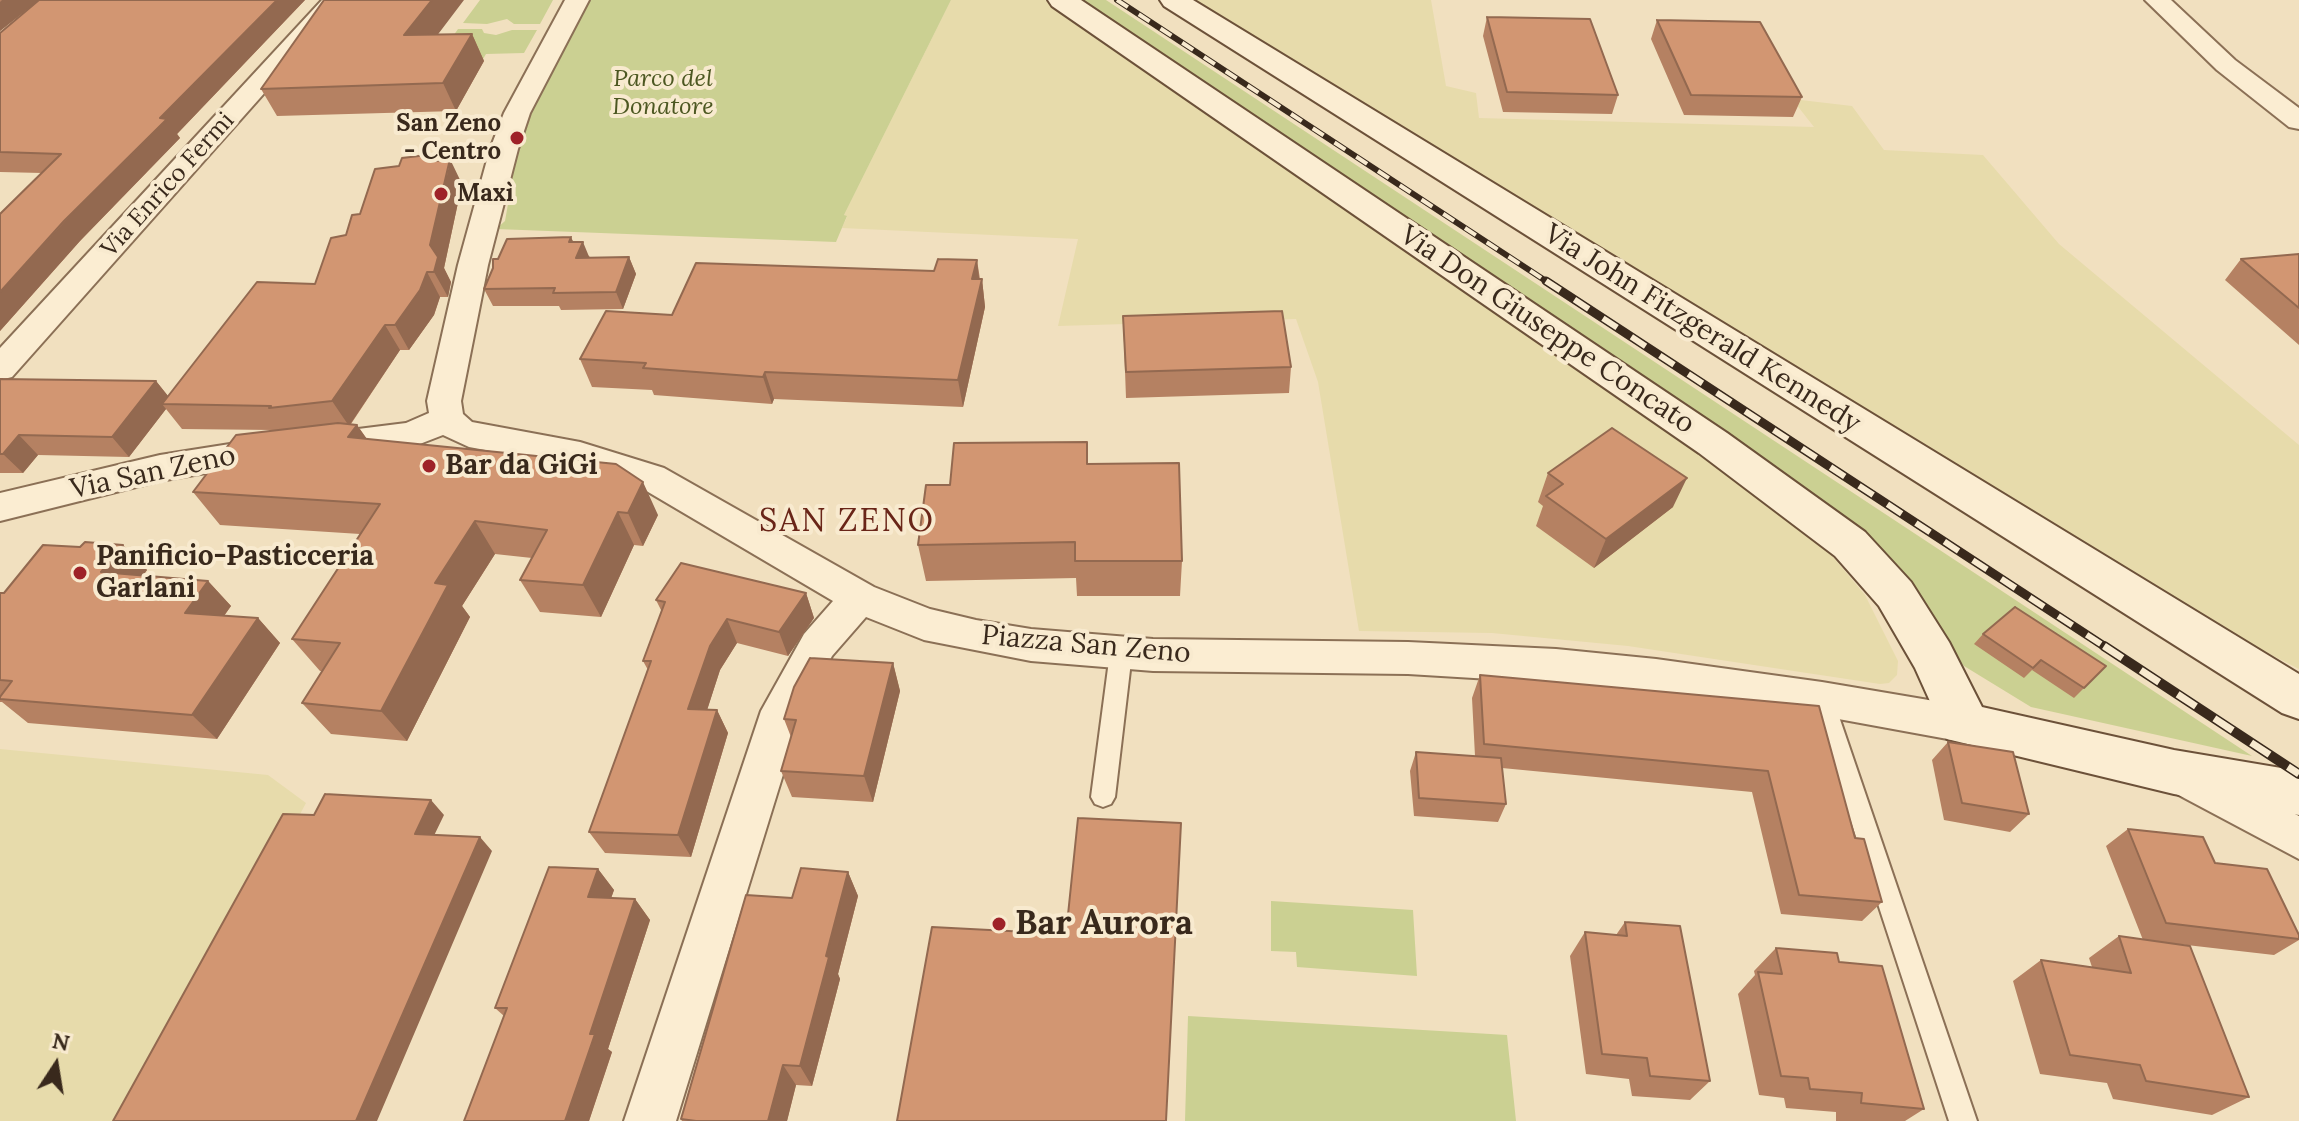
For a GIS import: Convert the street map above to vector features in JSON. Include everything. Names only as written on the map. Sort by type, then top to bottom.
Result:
[{"type":"street","name":"Via Enrico Fermi","points":[[0,369],[335,0]]},
{"type":"street","points":[[447,419],[444,401],[455,345],[504,149],[517,113],[577,0]]},
{"type":"street","name":"Via Don Giuseppe Concato","points":[[1062,0],[1713,443],[1850,544],[1895,594],[1932,655],[1956,701],[1964,724]]},
{"type":"street","name":"Via John Fitzgerald Kennedy","points":[[1174,0],[2299,699]]},
{"type":"street","points":[[2157,0],[2226,65],[2299,121]]},
{"type":"street","name":"Via San Zeno","points":[[0,507],[203,459],[412,435],[447,419]]},
{"type":"street","name":"Piazza San Zeno","points":[[447,419],[469,435],[580,455],[651,477],[860,598],[924,624],[976,636],[1031,645],[1121,653],[1356,657],[1556,666],[1822,699]]},
{"type":"street","points":[[650,1121],[782,711],[818,645],[860,598]]},
{"type":"street","name":"Via John Fitzgerald Kennedy","points":[[2233,656],[2299,686]]},
{"type":"street","points":[[1822,699],[1964,724],[2174,772],[2299,793]]},
{"type":"street","points":[[2174,772],[2299,839]]},
{"type":"lane","points":[[1103,797],[1121,653]]},
{"type":"lane","points":[[1822,699],[1963,1121]]},
{"type":"shaded area","points":[[951,0],[1045,0],[1714,461],[1818,539],[1865,595],[1898,661],[1897,675],[1889,683],[1880,684],[1628,646],[1492,633],[1359,631],[1318,382],[1296,319],[1058,326],[1078,239],[842,228],[847,217],[844,215]]},
{"type":"shaded area","points":[[1194,0],[1431,0],[1446,86],[1476,93],[1479,118],[1814,127],[1792,99],[1852,106],[1884,150],[1983,155],[2059,244],[2299,445],[2299,669],[2229,633],[1703,315]]},
{"type":"shaded area","points":[[0,749],[268,775],[306,803],[136,1121],[0,1121]]},
{"type":"green space","points":[[480,0],[553,0],[540,24],[514,24],[507,19],[487,24],[463,23]]},
{"type":"green space","name":"Parco del Donatore","points":[[583,0],[951,0],[844,215],[847,216],[836,242],[496,229],[505,221],[508,204],[500,203],[527,110]]},
{"type":"green space","points":[[1076,0],[1106,0],[2252,756],[2031,707],[1964,666],[1954,655],[1933,616],[1922,614]]},
{"type":"green space","points":[[458,29],[482,29],[484,33],[496,35],[512,30],[537,30],[524,53],[486,54],[483,59],[437,59]]},
{"type":"green space","points":[[1271,901],[1413,910],[1417,976],[1297,967],[1296,952],[1271,951]]},
{"type":"green space","points":[[1188,1016],[1507,1035],[1516,1121],[1185,1121]]},
{"type":"building","points":[[39,0],[277,0],[160,118],[167,119],[64,221],[0,292],[0,214],[61,154],[0,152],[0,33]]},
{"type":"building","points":[[324,0],[432,0],[404,35],[472,34],[443,83],[261,89]]},
{"type":"building","points":[[1487,17],[1590,19],[1618,95],[1507,92]]},
{"type":"building","points":[[1657,20],[1760,22],[1802,97],[1691,95]]},
{"type":"building","points":[[436,154],[437,161],[450,159],[430,245],[438,257],[434,272],[427,272],[420,290],[395,325],[385,325],[332,401],[269,408],[271,406],[162,404],[257,282],[315,284],[331,238],[346,235],[352,215],[360,214],[375,169],[399,166],[402,158]]},
{"type":"building","points":[[571,237],[569,242],[583,242],[576,258],[629,257],[616,292],[553,293],[555,288],[484,289],[493,268],[493,259],[498,259],[507,239]]},
{"type":"building","points":[[2299,254],[2299,308],[2241,259]]},
{"type":"building","points":[[938,259],[977,260],[972,279],[982,279],[958,380],[765,372],[763,377],[643,368],[646,363],[580,359],[606,311],[672,315],[696,263],[934,271]]},
{"type":"building","points":[[1282,311],[1291,367],[1126,372],[1123,316]]},
{"type":"building","points":[[0,379],[156,381],[112,437],[19,435],[0,454]]},
{"type":"building","points":[[338,423],[357,425],[348,437],[616,464],[643,482],[628,513],[618,512],[583,585],[520,580],[547,530],[475,521],[435,583],[448,585],[381,711],[302,703],[340,643],[292,639],[380,504],[193,492],[236,435]]},
{"type":"building","points":[[1612,428],[1687,478],[1606,539],[1546,496],[1563,484],[1548,473]]},
{"type":"building","points":[[1087,442],[1087,464],[1179,463],[1182,561],[1075,561],[1075,542],[918,545],[926,485],[950,485],[954,443]]},
{"type":"building","points":[[85,542],[123,545],[101,572],[208,581],[185,613],[258,618],[192,715],[0,699],[12,681],[0,680],[0,593],[4,593],[43,545],[80,547]]},
{"type":"building","points":[[681,563],[806,593],[779,632],[727,619],[710,646],[688,709],[717,710],[678,835],[589,832],[651,661],[643,661],[665,602],[656,600]]},
{"type":"building","points":[[2015,607],[2106,666],[2084,688],[2041,660],[2033,668],[1983,634]]},
{"type":"building","points":[[810,658],[893,663],[864,776],[781,771],[796,720],[784,719],[794,687]]},
{"type":"building","points":[[1480,675],[1819,706],[1855,838],[1864,839],[1882,902],[1799,895],[1768,771],[1484,744]]},
{"type":"building","points":[[1948,742],[2013,752],[2029,814],[1962,803]]},
{"type":"building","points":[[1416,752],[1501,758],[1506,804],[1419,798]]},
{"type":"building","points":[[325,794],[431,800],[415,834],[480,837],[356,1121],[113,1121],[283,814],[314,815]]},
{"type":"building","points":[[1078,818],[1181,823],[1166,1121],[897,1121],[932,927],[1066,934]]},
{"type":"building","points":[[2128,829],[2203,837],[2215,863],[2267,869],[2299,939],[2166,923]]},
{"type":"building","points":[[549,867],[598,869],[588,897],[635,899],[590,1034],[595,1034],[565,1121],[464,1121],[507,1008],[495,1008]]},
{"type":"building","points":[[801,868],[848,872],[800,1066],[783,1065],[768,1121],[681,1119],[746,895],[792,898]]},
{"type":"building","points":[[1625,922],[1680,926],[1710,1081],[1650,1076],[1647,1058],[1602,1054],[1585,932],[1627,936]]},
{"type":"building","points":[[2119,936],[2190,946],[2249,1097],[2146,1081],[2140,1065],[2070,1055],[2041,960],[2131,973]]},
{"type":"building","points":[[1776,948],[1837,953],[1839,962],[1882,966],[1924,1109],[1861,1103],[1862,1093],[1810,1089],[1808,1078],[1781,1076],[1758,972],[1782,974]]},
{"type":"railway","points":[[1117,0],[1549,283]]},
{"type":"railway","points":[[1546,281],[2107,648]]},
{"type":"railway","points":[[2104,646],[2299,774]]},
{"type":"place","name":"San Zeno - Centro","points":[[517,138]]},
{"type":"place","name":"Maxì","points":[[441,194]]},
{"type":"place","name":"Bar da GiGi","points":[[429,466]]},
{"type":"place","name":"Panificio-Pasticceria Garlani","points":[[80,573]]},
{"type":"place","name":"Bar Aurora","points":[[999,924]]},
{"type":"district","name":"SAN ZENO","points":[[847,522]]}]
